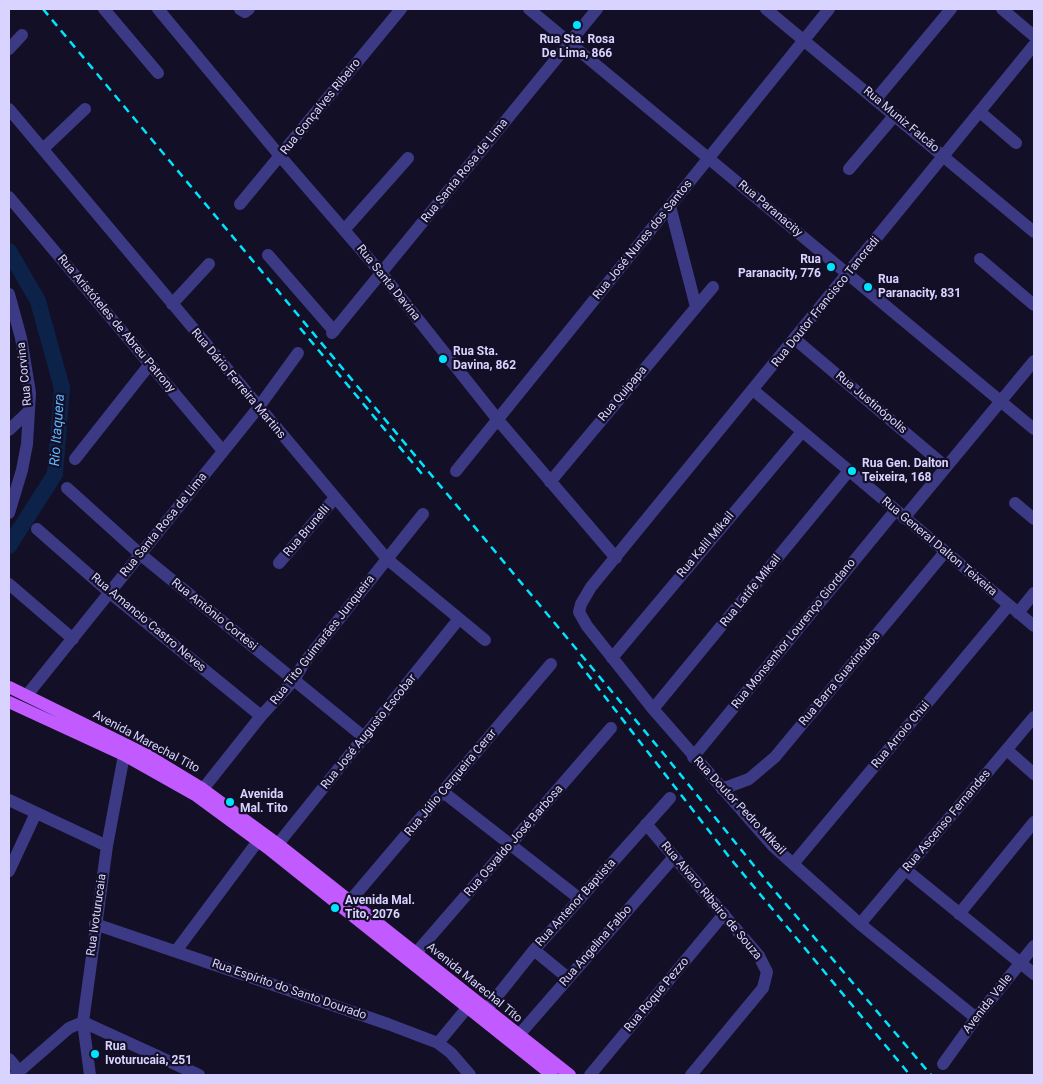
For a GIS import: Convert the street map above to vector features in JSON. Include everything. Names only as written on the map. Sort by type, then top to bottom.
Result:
[{"type":"main road","name":"Avenida Marechal Tito","points":[[9,687],[147,755],[203,788],[278,844],[518,1036],[570,1075]]},
{"type":"main road","name":"Avenida Marechal Tito","points":[[12,705],[124,755],[195,795],[258,842],[552,1075]]},
{"type":"street","points":[[104,9],[158,73]]},
{"type":"street","name":"Rua Santa Davina","points":[[158,9],[280,156],[382,274],[498,420],[616,558]]},
{"type":"street","points":[[240,9],[245,12],[249,9]]},
{"type":"street","name":"Rua Gonçalves Ribeiro","points":[[240,204],[401,9]]},
{"type":"street","name":"Rua Paranacity","points":[[529,9],[1034,429]]},
{"type":"street","name":"Rua Santa Rosa de Lima","points":[[268,255],[333,332],[598,9]]},
{"type":"street","name":"Rua Muniz Falcão","points":[[766,9],[1034,232]]},
{"type":"street","name":"Rua José Nunes dos Santos","points":[[456,471],[829,9]]},
{"type":"street","points":[[876,99],[951,9]]},
{"type":"street","points":[[1002,9],[1034,36]]},
{"type":"street","points":[[9,49],[22,35]]},
{"type":"street","name":"Rua Doutor Francisco Tancredi","points":[[616,558],[796,340],[1034,44]]},
{"type":"street","name":"Rua Dário Ferreira Martins","points":[[9,109],[387,560],[458,620],[485,640]]},
{"type":"street","points":[[43,149],[85,109]]},
{"type":"street","points":[[980,112],[1016,143]]},
{"type":"street","points":[[849,169],[895,115]]},
{"type":"street","points":[[344,230],[408,158]]},
{"type":"street","name":"Rua Aristóteles de Abreu Patrony","points":[[9,198],[223,451]]},
{"type":"street","points":[[670,206],[696,308]]},
{"type":"street","points":[[980,259],[1034,305]]},
{"type":"street","points":[[172,304],[209,264]]},
{"type":"street","name":"Rua Quipapa","points":[[550,482],[713,286]]},
{"type":"street","name":"Rua Corvina","points":[[9,294],[12,314],[26,363],[30,411],[22,470],[9,513]]},
{"type":"street","name":"Rua Justinópolis","points":[[796,340],[946,467]]},
{"type":"street","name":"Rua Santa Rosa de Lima","points":[[27,695],[258,408],[298,353]]},
{"type":"street","name":"Rua Monsenhor Lourenço Giordano","points":[[693,757],[900,515],[946,467],[1034,361]]},
{"type":"street","points":[[75,459],[150,364]]},
{"type":"street","name":"Rua General Dalton Teixeira","points":[[753,390],[848,472],[1034,626]]},
{"type":"street","points":[[9,430],[30,411]]},
{"type":"street","name":"Rua Kalil Mikail","points":[[612,658],[801,432]]},
{"type":"street","name":"Rua Latife Mikail","points":[[653,709],[848,472]]},
{"type":"street","name":"Rua Antônio Cortesi","points":[[66,488],[140,554],[365,738]]},
{"type":"street","name":"Rua Brunelli","points":[[279,563],[334,499]]},
{"type":"street","points":[[1015,503],[1034,519]]},
{"type":"street","name":"Rua Tito Guimarães Junqueira","points":[[203,788],[261,716],[294,680],[304,663],[423,514]]},
{"type":"street","name":"Rua Amancio Castro Neves","points":[[37,528],[109,592],[261,716]]},
{"type":"street","name":"Rua Barra Guaxinduba","points":[[722,789],[750,779],[775,757],[945,552]]},
{"type":"street","name":"Rua Doutor Pedro Mikail","points":[[616,558],[585,596],[579,612],[587,626],[612,658],[693,757],[753,825],[860,924],[976,1018]]},
{"type":"street","points":[[9,584],[73,639]]},
{"type":"street","name":"Rua Arroio Chui","points":[[793,864],[1014,609],[1034,593]]},
{"type":"street","name":"Rua José Augusto Escobar","points":[[278,844],[458,620]]},
{"type":"street","name":"Rua Júlio Cerqueira Cerar","points":[[350,901],[551,664]]},
{"type":"street","name":"Rua Ascenso Fernandes","points":[[860,924],[1034,717]]},
{"type":"street","name":"Rua Osvaldo José Barbosa","points":[[416,954],[611,728]]},
{"type":"street","points":[[1007,750],[1034,774]]},
{"type":"street","name":"Rua Ivoturucaia","points":[[90,1075],[83,1022],[107,846],[124,755]]},
{"type":"street","points":[[443,792],[580,899]]},
{"type":"street","name":"Rua Antenor Baptista","points":[[486,1010],[534,950],[670,798]]},
{"type":"street","points":[[9,800],[107,846]]},
{"type":"street","points":[[9,871],[36,813]]},
{"type":"street","points":[[959,914],[1034,822]]},
{"type":"street","name":"Rua Alvaro Ribeiro de Souza","points":[[646,824],[765,964],[767,977],[763,988],[691,1075]]},
{"type":"street","points":[[176,951],[258,842]]},
{"type":"street","name":"Rua Angelina Falbo","points":[[518,1036],[674,857]]},
{"type":"street","points":[[906,870],[1034,974]]},
{"type":"street","name":"Rua Roque Pezzo","points":[[590,1075],[724,914]]},
{"type":"street","name":"Rua Espírito do Santo Dourado","points":[[96,924],[388,1024],[438,1044],[451,1054],[470,1075]]},
{"type":"street","name":"Avenida Valle","points":[[943,1064],[976,1018],[1034,946]]},
{"type":"street","points":[[534,950],[568,978]]},
{"type":"street","points":[[438,1044],[467,1008]]},
{"type":"street","points":[[9,1059],[18,1074],[69,1028],[83,1022],[199,1075]]},
{"type":"waterway","name":"Rio Itaquera","points":[[9,251],[38,301],[62,388],[55,474],[9,546]]},
{"type":"railway","points":[[43,9],[663,753],[768,883],[931,1075]]},
{"type":"railway","points":[[300,328],[422,474]]},
{"type":"railway","points":[[578,662],[730,858],[910,1075]]},
{"type":"place","name":"Rua Sta. Rosa De Lima, 866","points":[[577,25]]},
{"type":"place","name":"Rua Paranacity, 776","points":[[831,267]]},
{"type":"place","name":"Rua Paranacity, 831","points":[[868,287]]},
{"type":"place","name":"Rua Sta. Davina, 862","points":[[443,359]]},
{"type":"place","name":"Rua Gen. Dalton Teixeira, 168","points":[[852,471]]},
{"type":"place","name":"Avenida Mal. Tito","points":[[230,802]]},
{"type":"place","name":"Avenida Mal. Tito, 2076","points":[[335,908]]},
{"type":"place","name":"Rua Ivoturucaia, 251","points":[[95,1054]]}]
